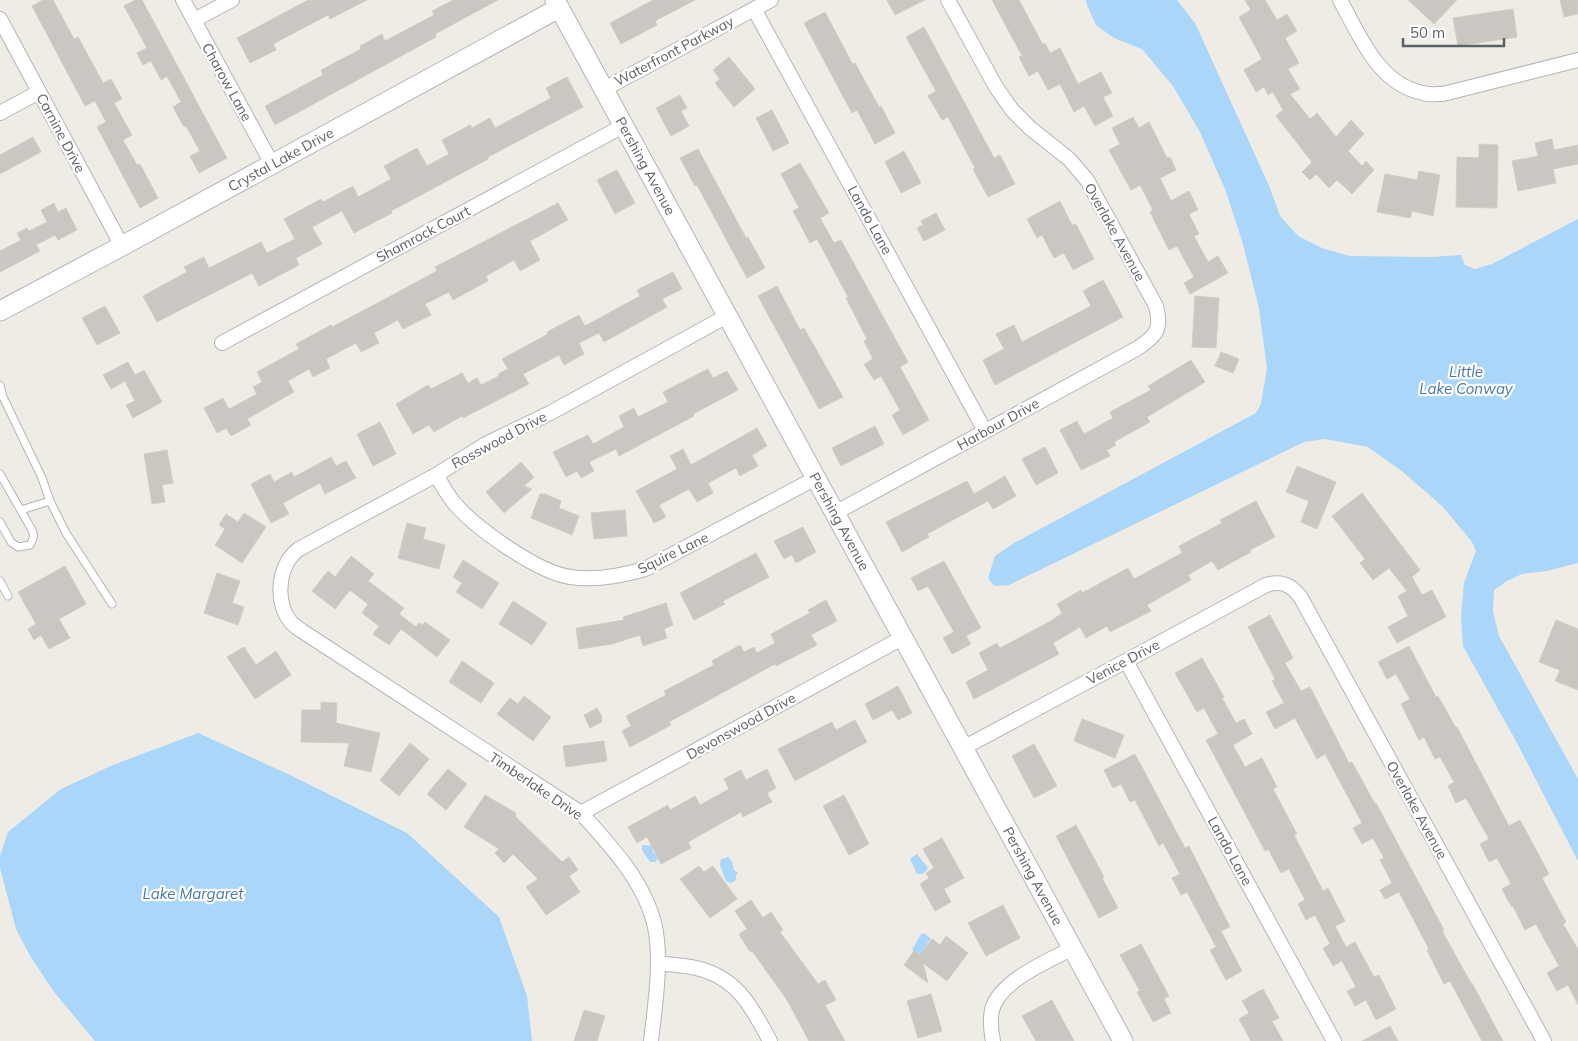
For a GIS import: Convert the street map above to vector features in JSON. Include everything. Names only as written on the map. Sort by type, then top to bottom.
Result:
[{"type":"street","name":"Charow Lane","points":[[183,0],[272,164]]},
{"type":"street","points":[[194,20],[232,0]]},
{"type":"street","name":"Waterfront Parkway","points":[[604,89],[771,0]]},
{"type":"street","name":"Overlake Avenue","points":[[948,0],[996,87],[1012,110],[1030,128],[1069,159],[1087,180],[1156,306],[1159,318],[1158,331]]},
{"type":"street","points":[[1340,0],[1370,55],[1386,75],[1403,86],[1424,94],[1443,94],[1578,60]]},
{"type":"street","name":"Pershing Avenue","points":[[557,4],[1124,1041]]},
{"type":"street","name":"Crystal Lake Drive","points":[[0,311],[272,164],[557,4]]},
{"type":"street","name":"Lando Lane","points":[[754,9],[985,431]]},
{"type":"street","name":"Carnine Drive","points":[[0,19],[122,246]]},
{"type":"street","points":[[0,113],[39,92]]},
{"type":"street","name":"Shamrock Court","points":[[222,343],[623,126]]},
{"type":"street","name":"Rosswood Drive","points":[[282,576],[289,560],[299,549],[436,475],[486,444],[550,413],[727,316]]},
{"type":"street","name":"Harbour Drive","points":[[835,513],[1138,348],[1150,340],[1158,331]]},
{"type":"street","name":"Squire Lane","points":[[436,475],[454,502],[470,519],[523,557],[568,577],[595,578],[622,576],[645,569],[816,478]]},
{"type":"street","name":"Timberlake Drive","points":[[282,576],[280,592],[283,608],[290,620],[302,632],[581,813],[614,849],[650,909],[655,928],[658,963],[651,1041]]},
{"type":"street","name":"Venice Drive","points":[[963,748],[1266,585],[1276,582],[1285,583]]},
{"type":"street","name":"Overlake Avenue","points":[[1285,583],[1295,589],[1301,598],[1544,1041]]},
{"type":"street","name":"Devonswood Drive","points":[[581,813],[902,638]]},
{"type":"street","name":"Lando Lane","points":[[1126,661],[1334,1041]]},
{"type":"street","points":[[993,1041],[991,1027],[992,1009],[1000,994],[1015,980],[1073,948]]},
{"type":"street","points":[[658,963],[699,968],[720,977],[736,988],[751,1006],[770,1041]]},
{"type":"lane","points":[[0,385],[2,397],[42,478],[50,502],[66,533],[112,604]]},
{"type":"lane","points":[[0,474],[32,530],[34,535],[30,544],[18,547],[11,542],[3,534],[0,522]]},
{"type":"lane","points":[[21,510],[50,502]]},
{"type":"lane","points":[[0,581],[8,596]]},
{"type":"water","name":"Little Lake Conway","points":[[1086,0],[1177,0],[1195,23],[1270,188],[1280,216],[1298,236],[1322,248],[1349,256],[1431,257],[1461,255],[1465,265],[1475,269],[1492,264],[1578,219],[1578,563],[1546,571],[1522,574],[1507,581],[1494,590],[1493,612],[1499,636],[1578,779],[1578,861],[1517,743],[1463,646],[1461,617],[1464,583],[1476,551],[1472,542],[1443,507],[1403,472],[1368,447],[1325,439],[1304,442],[1009,585],[994,586],[988,578],[995,556],[1014,543],[1256,413],[1261,404],[1267,368],[1259,308],[1243,244],[1225,189],[1200,132],[1173,86],[1142,49],[1114,38],[1096,25]]},
{"type":"water","name":"Lake Margaret","points":[[198,733],[290,775],[407,833],[499,917],[527,996],[532,1041],[95,1041],[54,992],[29,954],[16,929],[0,868],[0,856],[8,832],[61,789],[113,765]]},
{"type":"water","points":[[644,845],[652,846],[653,852],[658,858],[656,862],[650,862],[642,850]]},
{"type":"water","points":[[917,854],[928,868],[923,874],[917,874],[910,859]]},
{"type":"water","points":[[729,857],[734,870],[738,873],[736,880],[731,883],[726,881],[720,865],[721,859]]},
{"type":"water","points":[[924,933],[931,939],[922,955],[912,950],[921,934]]},
{"type":"building","points":[[43,0],[53,0],[74,39],[78,37],[103,83],[111,79],[122,99],[114,103],[132,135],[123,140],[137,165],[140,164],[158,198],[140,208],[97,127],[106,122],[95,101],[85,106],[32,6]]},
{"type":"building","points":[[135,0],[142,0],[227,158],[199,173],[190,156],[200,151],[173,107],[181,102],[167,76],[161,80],[151,61],[143,65],[137,53],[147,48],[124,6]]},
{"type":"building","points":[[308,0],[367,0],[330,19],[328,15],[273,44],[276,50],[250,63],[237,38]]},
{"type":"building","points":[[453,0],[498,0],[435,34],[436,37],[275,125],[265,106],[323,75],[321,70],[361,49],[360,46],[382,34],[385,41],[434,15],[432,11]]},
{"type":"building","points":[[653,0],[695,0],[655,21],[657,25],[621,44],[610,23]]},
{"type":"building","points":[[887,0],[925,0],[895,15]]},
{"type":"building","points":[[992,0],[1019,0],[1043,45],[1045,43],[1050,53],[1060,48],[1078,84],[1101,72],[1112,93],[1103,97],[1113,116],[1095,126],[1084,106],[1074,112],[1060,84],[1048,90],[1038,71],[1029,76],[1019,57],[1022,56]]},
{"type":"building","points":[[1245,0],[1265,0],[1277,20],[1287,14],[1297,31],[1285,38],[1299,63],[1288,69],[1300,89],[1290,94],[1310,119],[1317,113],[1336,137],[1351,120],[1364,134],[1348,151],[1362,166],[1366,161],[1374,170],[1352,194],[1337,180],[1329,188],[1316,174],[1310,180],[1302,172],[1312,162],[1276,116],[1283,110],[1273,92],[1268,95],[1264,87],[1256,92],[1244,70],[1262,59],[1239,17],[1251,10]]},
{"type":"building","points":[[1408,0],[1457,0],[1434,24]]},
{"type":"building","points":[[1560,0],[1578,0],[1578,14],[1564,17]]},
{"type":"building","points":[[1513,9],[1517,37],[1458,46],[1453,18]]},
{"type":"building","points":[[825,12],[853,65],[855,63],[895,133],[875,144],[857,110],[852,113],[804,23]]},
{"type":"building","points":[[924,27],[994,158],[1000,155],[1015,184],[988,197],[948,117],[942,120],[928,96],[936,91],[906,37]]},
{"type":"building","points":[[729,57],[755,89],[734,107],[715,83],[720,79],[713,70]]},
{"type":"building","points":[[567,77],[583,107],[488,157],[488,159],[354,233],[342,211],[312,227],[322,244],[296,258],[299,265],[259,286],[252,273],[157,322],[143,296],[187,272],[184,267],[204,257],[209,268],[261,242],[267,253],[295,239],[284,219],[321,199],[323,202],[353,186],[358,197],[391,179],[384,166],[417,148],[427,166],[449,154],[442,140],[470,125],[472,128],[490,118],[495,128],[551,98],[546,88]]},
{"type":"building","points":[[680,95],[687,108],[681,111],[689,126],[671,136],[656,108]]},
{"type":"building","points":[[772,110],[789,143],[773,151],[756,118]]},
{"type":"building","points":[[1133,117],[1139,128],[1149,122],[1167,158],[1170,157],[1176,170],[1160,178],[1171,201],[1189,191],[1198,210],[1189,214],[1199,234],[1194,236],[1208,262],[1218,256],[1228,273],[1190,294],[1184,283],[1194,277],[1177,246],[1169,250],[1150,212],[1153,210],[1140,185],[1131,190],[1109,150],[1120,144],[1112,128]]},
{"type":"building","points":[[33,137],[41,152],[0,174],[0,155]]},
{"type":"building","points":[[1552,139],[1554,150],[1578,145],[1578,164],[1553,169],[1556,183],[1518,191],[1512,161],[1538,156],[1535,143]]},
{"type":"building","points":[[1479,144],[1498,145],[1497,208],[1456,207],[1457,157],[1479,158]]},
{"type":"building","points":[[698,149],[746,238],[748,237],[765,268],[747,278],[697,185],[695,186],[680,158]]},
{"type":"building","points":[[904,151],[921,183],[901,193],[885,162]]},
{"type":"building","points":[[800,163],[829,213],[820,218],[834,243],[841,240],[908,362],[900,367],[929,420],[903,435],[892,415],[900,410],[881,376],[874,380],[864,364],[873,359],[864,341],[867,339],[846,298],[848,297],[817,239],[810,243],[793,211],[799,208],[781,174]]},
{"type":"building","points":[[617,170],[635,203],[615,214],[597,180]]},
{"type":"building","points":[[1419,171],[1440,175],[1433,216],[1412,211],[1410,218],[1377,212],[1385,174],[1417,180]]},
{"type":"building","points":[[1060,201],[1072,225],[1076,224],[1094,259],[1073,270],[1064,253],[1054,258],[1042,235],[1037,238],[1027,219]]},
{"type":"building","points":[[54,203],[58,212],[66,208],[77,230],[58,240],[55,235],[36,245],[40,251],[0,272],[0,251],[21,240],[17,233],[27,228],[29,231],[47,222],[41,210]]},
{"type":"building","points":[[558,203],[568,220],[530,241],[540,260],[520,271],[514,260],[486,276],[488,281],[453,300],[449,292],[425,304],[431,315],[403,329],[398,320],[374,333],[379,343],[361,352],[356,343],[326,359],[330,368],[313,377],[309,369],[288,381],[294,392],[247,419],[251,425],[231,436],[226,428],[217,433],[204,408],[223,398],[229,409],[257,394],[253,387],[262,382],[257,372],[299,349],[296,344],[387,298],[437,271],[435,267]]},
{"type":"building","points":[[936,213],[945,230],[924,241],[917,228],[923,225],[921,221]]},
{"type":"building","points":[[673,272],[682,289],[662,299],[667,307],[604,342],[599,333],[579,343],[584,354],[564,365],[559,355],[523,374],[529,384],[463,418],[462,416],[434,432],[429,425],[413,434],[396,404],[428,385],[431,389],[462,373],[468,383],[477,378],[481,385],[508,369],[502,359],[548,334],[547,332],[579,315],[585,326],[640,296],[637,290]]},
{"type":"building","points":[[1103,280],[1123,317],[995,385],[983,360],[1004,349],[996,334],[1014,325],[1022,342],[1091,306],[1083,291]]},
{"type":"building","points":[[777,286],[800,330],[804,328],[843,397],[819,409],[758,296]]},
{"type":"building","points":[[1195,296],[1219,298],[1216,348],[1192,347]]},
{"type":"building","points":[[105,306],[120,333],[97,345],[82,318]]},
{"type":"building","points":[[1221,352],[1239,359],[1233,373],[1215,366]]},
{"type":"building","points":[[1191,360],[1205,382],[1147,417],[1150,422],[1114,442],[1116,445],[1107,450],[1110,456],[1081,470],[1060,430],[1077,421],[1084,434],[1113,418],[1110,412],[1151,390],[1148,386]]},
{"type":"building","points":[[128,362],[135,375],[144,370],[162,402],[133,418],[126,405],[135,401],[125,381],[111,389],[103,375]]},
{"type":"building","points":[[708,369],[713,378],[727,371],[738,390],[619,456],[616,449],[589,462],[594,471],[581,478],[577,471],[566,477],[553,452],[588,435],[593,444],[624,427],[619,416],[634,408],[638,417],[668,402],[663,392]]},
{"type":"building","points":[[380,422],[396,454],[373,466],[357,434]]},
{"type":"building","points":[[875,426],[884,444],[841,466],[832,448]]},
{"type":"building","points":[[757,428],[767,446],[752,455],[758,466],[740,476],[736,468],[708,483],[713,493],[697,502],[689,489],[659,505],[666,517],[654,523],[636,491],[677,469],[670,456],[683,449],[691,465]]},
{"type":"building","points":[[1045,447],[1058,473],[1036,485],[1022,459]]},
{"type":"building","points":[[167,450],[173,483],[162,485],[165,502],[152,504],[144,454]]},
{"type":"building","points":[[331,457],[336,466],[346,461],[356,478],[325,494],[320,483],[283,503],[289,514],[271,523],[251,484],[270,474],[274,482],[292,472],[294,477]]},
{"type":"building","points":[[521,462],[534,477],[524,486],[532,489],[504,513],[486,492]]},
{"type":"building","points":[[1297,466],[1336,482],[1317,529],[1301,522],[1309,501],[1286,492]]},
{"type":"building","points":[[1005,476],[1016,496],[993,509],[988,501],[927,534],[929,537],[902,552],[886,522],[967,481],[974,494]]},
{"type":"building","points":[[1362,493],[1420,570],[1412,577],[1422,595],[1432,590],[1446,617],[1397,643],[1388,627],[1408,616],[1398,596],[1407,591],[1389,568],[1373,580],[1360,563],[1365,559],[1332,516]]},
{"type":"building","points":[[540,494],[545,494],[561,501],[559,508],[579,516],[572,535],[531,518]]},
{"type":"building","points":[[1256,501],[1275,537],[1218,570],[1212,561],[1188,575],[1191,580],[1147,605],[1151,611],[1110,632],[1107,626],[1086,638],[1080,627],[1053,643],[1059,654],[974,699],[966,682],[988,670],[979,653],[997,643],[1000,648],[1051,621],[1062,613],[1057,604],[1081,590],[1082,593],[1128,568],[1134,579],[1182,553],[1179,546],[1222,523],[1220,520]]},
{"type":"building","points":[[625,510],[627,536],[594,539],[591,513]]},
{"type":"building","points":[[244,513],[266,527],[242,563],[215,545],[225,529],[219,525],[226,514],[238,522]]},
{"type":"building","points":[[407,523],[426,528],[423,539],[445,545],[439,569],[398,558]]},
{"type":"building","points":[[803,527],[816,552],[796,563],[792,555],[784,559],[774,541]]},
{"type":"building","points":[[756,553],[769,577],[723,601],[725,604],[694,620],[680,593]]},
{"type":"building","points":[[351,556],[374,574],[368,581],[404,608],[399,614],[416,627],[419,623],[423,625],[425,622],[450,640],[437,657],[401,629],[389,645],[373,634],[379,626],[362,613],[368,604],[350,590],[335,609],[312,591],[328,571],[335,577]]},
{"type":"building","points":[[463,560],[499,583],[482,609],[456,592],[462,583],[453,577]]},
{"type":"building","points":[[944,561],[981,628],[966,636],[971,644],[952,654],[943,638],[954,632],[928,586],[918,591],[911,578]]},
{"type":"building","points":[[65,566],[86,604],[59,619],[70,638],[49,649],[41,635],[34,640],[28,629],[36,624],[18,592]]},
{"type":"building","points":[[217,573],[240,581],[232,603],[244,607],[238,625],[204,613]]},
{"type":"building","points":[[826,600],[837,621],[811,635],[817,645],[776,666],[775,664],[669,722],[671,725],[630,747],[622,731],[631,726],[626,716],[666,695],[664,691],[714,665],[712,661],[740,645],[744,652],[754,647],[757,653],[775,643],[771,634],[810,613],[808,610]]},
{"type":"building","points":[[513,601],[547,623],[532,645],[499,624]]},
{"type":"building","points":[[666,603],[673,625],[664,629],[667,638],[643,646],[640,635],[612,644],[579,649],[576,628],[624,620],[623,617]]},
{"type":"building","points":[[1270,615],[1293,658],[1285,663],[1301,691],[1310,687],[1349,763],[1352,762],[1376,803],[1444,930],[1442,931],[1503,1041],[1482,1041],[1450,981],[1444,984],[1427,950],[1429,949],[1399,892],[1385,899],[1380,890],[1392,883],[1380,860],[1384,858],[1373,838],[1362,844],[1353,828],[1362,823],[1325,754],[1317,759],[1295,718],[1275,729],[1266,712],[1284,703],[1272,681],[1275,679],[1248,627]]},
{"type":"building","points":[[1556,620],[1578,629],[1578,690],[1555,681],[1560,670],[1539,662]]},
{"type":"building","points":[[1409,646],[1436,697],[1438,696],[1457,727],[1509,826],[1520,820],[1549,874],[1542,878],[1566,922],[1563,924],[1578,949],[1578,1005],[1568,985],[1557,991],[1547,973],[1559,966],[1536,924],[1525,930],[1502,889],[1511,884],[1497,858],[1489,862],[1480,844],[1489,839],[1466,798],[1456,803],[1448,786],[1454,782],[1440,757],[1435,759],[1424,737],[1419,740],[1401,704],[1410,699],[1396,674],[1387,679],[1378,662]]},
{"type":"building","points":[[244,647],[256,665],[276,651],[291,675],[255,699],[227,657]]},
{"type":"building","points":[[1202,658],[1236,723],[1244,719],[1252,734],[1233,745],[1245,767],[1262,758],[1277,787],[1273,789],[1297,834],[1294,835],[1323,891],[1328,888],[1345,921],[1335,926],[1346,947],[1355,942],[1374,977],[1379,975],[1396,1009],[1376,1020],[1366,1000],[1355,1006],[1347,991],[1356,987],[1342,961],[1333,966],[1323,948],[1330,944],[1315,915],[1306,920],[1298,904],[1305,900],[1289,869],[1281,873],[1268,849],[1265,851],[1206,740],[1218,734],[1204,708],[1197,712],[1175,673]]},
{"type":"building","points":[[462,661],[494,683],[481,703],[449,682]]},
{"type":"building","points":[[898,686],[912,713],[898,720],[892,710],[873,720],[865,704]]},
{"type":"building","points":[[524,696],[551,717],[533,741],[497,714],[510,698],[518,704]]},
{"type":"building","points":[[321,702],[337,703],[336,723],[380,733],[371,772],[344,766],[349,743],[301,742],[302,710],[321,710]]},
{"type":"building","points":[[597,708],[602,722],[590,728],[584,715]]},
{"type":"building","points":[[1082,719],[1124,735],[1115,758],[1074,741]]},
{"type":"building","points":[[855,720],[867,742],[795,781],[778,749],[832,722],[836,730]]},
{"type":"building","points":[[604,741],[607,761],[566,767],[563,746]]},
{"type":"building","points":[[410,743],[429,759],[399,796],[380,780]]},
{"type":"building","points":[[1034,744],[1057,786],[1034,798],[1012,756]]},
{"type":"building","points":[[1135,754],[1185,848],[1189,846],[1230,927],[1221,931],[1242,971],[1226,980],[1210,950],[1216,947],[1187,892],[1181,895],[1172,878],[1180,874],[1163,843],[1159,846],[1135,800],[1130,802],[1121,784],[1113,788],[1104,770]]},
{"type":"building","points":[[448,769],[467,784],[446,810],[427,794]]},
{"type":"building","points":[[767,769],[776,788],[767,793],[772,802],[743,817],[741,812],[688,842],[691,848],[661,864],[647,837],[637,843],[628,827],[668,805],[670,810],[695,796],[700,805],[729,789],[724,779],[741,770],[746,780]]},
{"type":"building","points":[[485,795],[516,813],[515,816],[562,862],[569,857],[578,870],[569,876],[580,892],[546,915],[526,887],[538,879],[513,854],[504,863],[495,853],[499,849],[464,827]]},
{"type":"building","points":[[844,795],[869,844],[849,855],[823,806]]},
{"type":"building","points":[[1076,825],[1104,877],[1102,878],[1118,908],[1099,918],[1056,836]]},
{"type":"building","points":[[942,838],[964,878],[944,889],[951,902],[935,911],[920,884],[929,878],[926,873],[934,868],[923,849]]},
{"type":"building","points":[[699,866],[704,872],[713,866],[737,899],[710,918],[680,879]]},
{"type":"building","points":[[751,900],[763,918],[771,912],[783,930],[780,932],[818,984],[825,980],[836,1000],[825,1005],[845,1041],[809,1041],[787,1000],[752,951],[750,952],[739,934],[747,929],[735,911]]},
{"type":"building","points":[[1003,905],[1020,938],[986,956],[968,923]]},
{"type":"building","points":[[946,936],[968,953],[947,981],[923,963],[928,983],[904,965],[914,951],[920,955],[932,939],[940,945]]},
{"type":"building","points":[[1141,944],[1169,996],[1164,999],[1171,1013],[1153,1022],[1137,992],[1140,991],[1120,955]]},
{"type":"building","points":[[1263,989],[1279,1018],[1272,1021],[1283,1041],[1251,1041],[1239,1019],[1249,1013],[1242,1001]]},
{"type":"building","points":[[931,994],[942,1031],[918,1038],[907,1001]]},
{"type":"building","points":[[1052,1000],[1074,1041],[1036,1041],[1022,1016]]},
{"type":"building","points":[[584,1010],[605,1016],[597,1041],[574,1041]]},
{"type":"building","points":[[1390,1026],[1398,1041],[1362,1041]]}]
